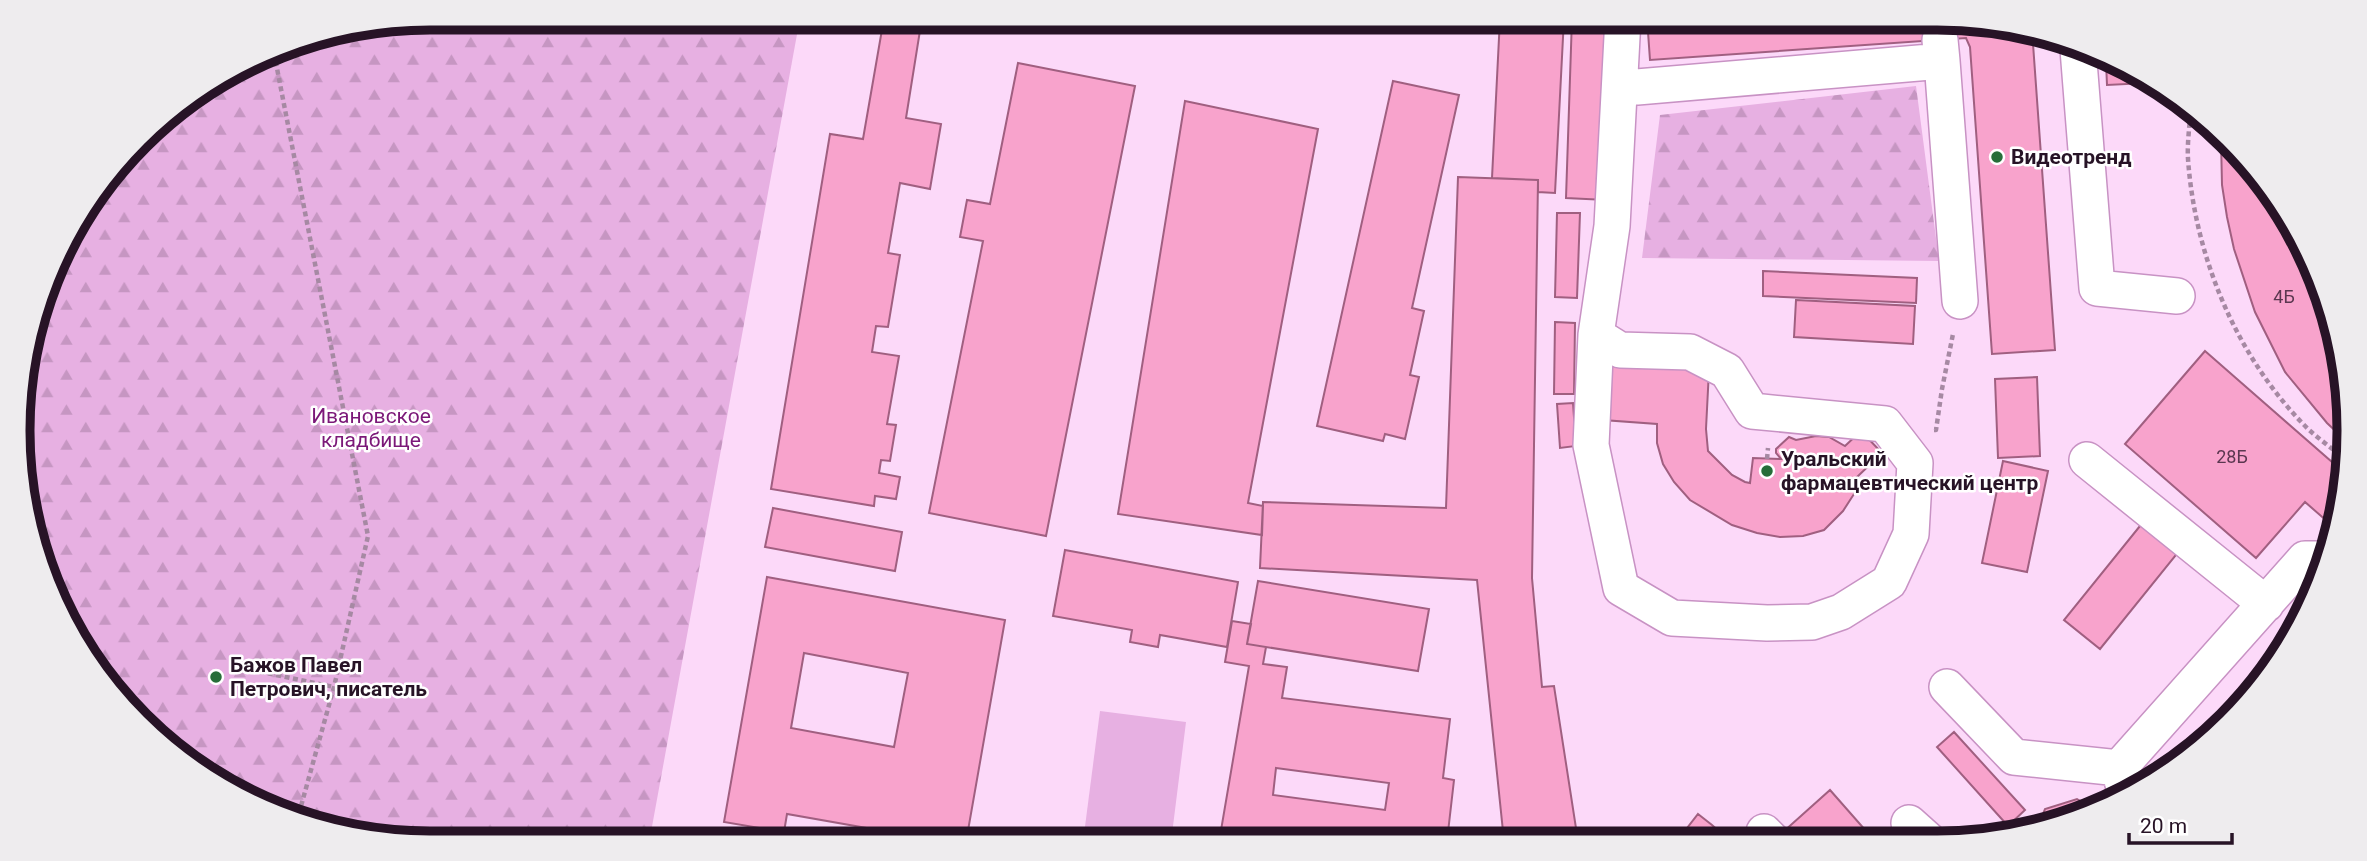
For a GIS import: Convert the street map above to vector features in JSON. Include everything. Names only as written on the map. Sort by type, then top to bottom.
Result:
[{"type":"lane","points":[[1596,335],[1620,350],[1690,352],[1727,371],[1752,411],[1885,424],[1915,463],[1911,534],[1889,582],[1841,612],[1812,622],[1766,623],[1672,618],[1621,588],[1591,446],[1596,335],[1612,226],[1622,30]]},
{"type":"lane","points":[[1637,87],[1941,51],[1960,302]]},
{"type":"lane","points":[[2079,56],[2097,288],[2176,296]]},
{"type":"lane","points":[[2087,460],[2266,604]]},
{"type":"lane","points":[[1947,687],[2014,757],[2122,782],[2305,559],[2316,559]]},
{"type":"path","points":[[275,61],[368,536],[334,687],[300,809]]},
{"type":"path","points":[[2190,121],[2188,158],[2198,233],[2219,296],[2259,370],[2308,428],[2336,452]]},
{"type":"path","points":[[1942,389],[1960,302]]},
{"type":"path","points":[[1767,459],[1768,446]]},
{"type":"path","points":[[243,668],[334,687]]},
{"type":"green space","name":"Ивановское кладбище","points":[[430,30],[798,30],[651,831],[430,831],[352,824],[302,810],[253,790],[208,764],[166,732],[129,695],[97,653],[71,608],[43,534],[31,457],[33,378],[51,302],[83,230],[129,166],[166,129],[230,83],[277,60],[352,37]]},
{"type":"green space","points":[[1916,86],[1939,261],[1642,258],[1660,115]]},
{"type":"green space","points":[[1100,711],[1186,722],[1172,831],[1084,831]]},
{"type":"building","points":[[882,30],[920,30],[906,118],[941,124],[930,189],[900,183],[888,253],[900,255],[888,327],[876,326],[872,352],[899,356],[887,424],[896,425],[890,461],[881,460],[879,473],[900,477],[896,499],[875,496],[874,506],[771,489],[830,134],[863,139]]},
{"type":"building","points":[[1499,30],[1563,30],[1555,193],[1538,192],[1538,180],[1492,178]]},
{"type":"building","points":[[1572,30],[1612,30],[1606,200],[1566,198]]},
{"type":"building","points":[[1648,30],[1937,30],[1989,33],[2033,41],[2055,350],[1992,354],[1970,47],[1966,38],[1650,60]]},
{"type":"building","points":[[1018,63],[1135,86],[1046,536],[929,513],[983,241],[960,237],[967,200],[990,204]]},
{"type":"building","points":[[2106,67],[2138,83],[2107,85]]},
{"type":"building","points":[[1393,81],[1459,95],[1412,308],[1424,311],[1410,375],[1419,377],[1405,439],[1385,434],[1383,441],[1317,426]]},
{"type":"building","points":[[1185,101],[1318,129],[1248,503],[1263,506],[1262,535],[1118,514]]},
{"type":"building","points":[[2221,148],[2270,208],[2296,253],[2316,302],[2330,352],[2337,432],[2285,372],[2255,312],[2234,249],[2222,185]]},
{"type":"building","points":[[1458,177],[1538,180],[1532,578],[1542,687],[1554,686],[1576,831],[1503,831],[1477,580],[1260,568],[1263,502],[1446,508]]},
{"type":"building","points":[[1557,213],[1580,213],[1577,298],[1555,297]]},
{"type":"building","points":[[1763,271],[1917,278],[1916,303],[1763,296]]},
{"type":"building","points":[[1796,300],[1915,306],[1913,344],[1794,337]]},
{"type":"building","points":[[1555,322],[1575,323],[1574,394],[1554,394]]},
{"type":"building","points":[[2205,351],[2335,465],[2327,521],[2305,502],[2256,558],[2125,444]]},
{"type":"building","points":[[1605,364],[1709,370],[1706,429],[1708,451],[1732,475],[1745,482],[1750,483],[1753,458],[1781,459],[1776,449],[1789,437],[1796,440],[1816,436],[1829,437],[1845,446],[1861,431],[1882,453],[1856,478],[1854,494],[1843,511],[1824,530],[1803,536],[1780,537],[1732,525],[1690,500],[1674,482],[1663,464],[1657,443],[1657,424],[1603,420]]},
{"type":"building","points":[[2037,377],[2040,456],[1998,458],[1995,379]]},
{"type":"building","points":[[1573,403],[1576,446],[1560,448],[1557,404]]},
{"type":"building","points":[[2003,461],[2048,471],[2027,572],[1982,563]]},
{"type":"building","points":[[773,508],[902,532],[895,571],[765,547]]},
{"type":"building","points":[[2144,521],[2180,550],[2100,649],[2064,620]]},
{"type":"building","points":[[1065,550],[1238,582],[1227,647],[1160,635],[1158,647],[1130,642],[1132,630],[1053,616]]},
{"type":"building","points":[[767,577],[1005,620],[968,831],[884,831],[787,814],[784,831],[724,822]],"holes":[[[804,653],[908,673],[894,747],[791,728]]]},
{"type":"building","points":[[1258,581],[1429,609],[1418,671],[1247,644]]},
{"type":"building","points":[[1232,621],[1251,624],[1247,644],[1266,647],[1263,664],[1287,667],[1282,698],[1450,719],[1443,778],[1454,780],[1448,831],[1221,831],[1249,666],[1225,662]],"holes":[[[1276,768],[1389,783],[1385,810],[1273,795]]]},
{"type":"building","points":[[1954,732],[2025,810],[2007,825],[1937,747]]},
{"type":"building","points":[[1830,790],[1866,831],[1784,831]]},
{"type":"building","points":[[2077,799],[2084,803],[2041,818],[2045,809]]},
{"type":"building","points":[[1698,814],[1719,831],[1685,831]]},
{"type":"tunnel","points":[[1939,30],[1940,40]]},
{"type":"place","name":"Видеотренд","points":[[1997,157]]},
{"type":"place","name":"Уральский фармацевтический центр","points":[[1767,471]]},
{"type":"place","name":"Бажов Павел Петрович, писатель","points":[[216,677]]}]
